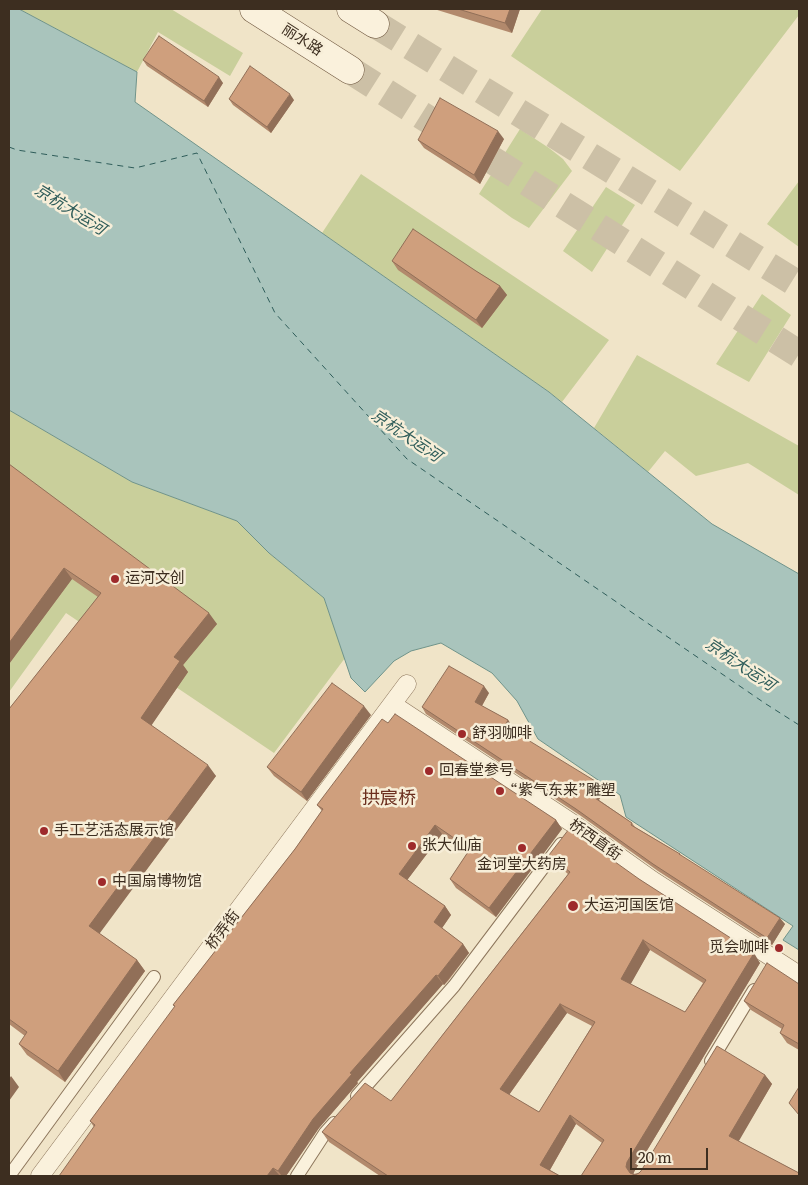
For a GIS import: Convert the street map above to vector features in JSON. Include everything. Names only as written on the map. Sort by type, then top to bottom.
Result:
[{"type":"main road","name":"丽水路","points":[[254,9],[350,70]]},
{"type":"main road","points":[[350,9],[375,24]]},
{"type":"street","name":"桥弄街","points":[[40,1176],[407,684]]},
{"type":"street","name":"桥西直街","points":[[392,704],[575,825],[771,963],[799,975]]},
{"type":"lane","points":[[297,1176],[325,1133],[454,986],[575,825]]},
{"type":"lane","points":[[9,1176],[154,976]]},
{"type":"lane","points":[[707,1067],[758,984]]},
{"type":"green space","points":[[19,9],[171,9],[243,53],[230,76],[158,32],[137,72]]},
{"type":"green space","points":[[542,9],[799,9],[799,15],[680,171],[511,56]]},
{"type":"green space","points":[[520,129],[563,159],[572,171],[529,228],[479,194]]},
{"type":"green space","points":[[361,174],[609,340],[562,402],[322,233]]},
{"type":"green space","points":[[799,181],[799,247],[767,224]]},
{"type":"green space","points":[[606,187],[635,205],[592,272],[563,251]]},
{"type":"green space","points":[[762,294],[791,315],[749,382],[716,364]]},
{"type":"green space","points":[[637,355],[799,446],[799,495],[748,463],[696,476],[665,451],[648,472],[594,428]]},
{"type":"green space","points":[[9,410],[132,482],[237,521],[269,553],[324,598],[345,658],[274,753],[66,613],[9,692]]},
{"type":"water","name":"京杭大运河","points":[[9,9],[19,9],[137,72],[135,102],[549,392],[712,524],[799,574],[799,950],[783,940],[793,926],[626,817],[620,795],[538,739],[517,701],[492,673],[441,643],[411,651],[394,661],[365,692],[351,678],[324,598],[269,553],[237,521],[132,482],[9,410]]},
{"type":"building","points":[[458,9],[510,9],[505,23]]},
{"type":"building","points":[[159,36],[219,77],[204,101],[143,60]]},
{"type":"building","points":[[250,66],[290,94],[267,127],[229,99]]},
{"type":"building","points":[[440,98],[498,131],[474,175],[418,140]]},
{"type":"building","points":[[413,229],[500,286],[476,320],[392,261]]},
{"type":"building","points":[[9,464],[209,613],[174,657],[180,661],[141,718],[208,765],[89,926],[137,960],[58,1071],[19,1044],[27,1032],[9,1019],[9,709],[101,593],[64,568],[9,643]]},
{"type":"building","points":[[449,666],[484,686],[475,702],[508,720],[505,726],[600,784],[592,796],[632,823],[631,825],[780,918],[767,938],[653,864],[576,809],[422,707]]},
{"type":"building","points":[[332,683],[364,706],[301,792],[267,767]]},
{"type":"building","points":[[395,714],[556,820],[489,908],[450,879],[470,849],[435,825],[399,874],[445,906],[434,922],[463,944],[438,976],[436,975],[350,1073],[352,1074],[313,1119],[278,1171],[273,1168],[267,1176],[59,1176],[95,1125],[90,1121],[175,1006],[173,1005],[295,849],[323,809],[317,805],[382,719],[388,723]]},
{"type":"building","points":[[569,829],[639,879],[754,953],[627,1162],[626,1167],[630,1173],[635,1175],[641,1171],[717,1046],[765,1075],[729,1136],[799,1173],[799,1176],[581,1176],[604,1140],[570,1115],[540,1165],[560,1176],[388,1176],[322,1132],[365,1083],[391,1101],[570,872],[549,855]],"holes":[[[643,940],[706,980],[685,1012],[621,979]],[[560,1004],[595,1022],[539,1112],[500,1089]]]},
{"type":"building","points":[[767,963],[799,984],[799,1044],[780,1033],[784,1025],[744,1001]]},
{"type":"building","points":[[799,1087],[799,1115],[789,1103]]},
{"type":"ferry route","points":[[9,147],[17,150],[135,168],[197,153],[275,313],[407,459],[799,725]]},
{"type":"tunnel","points":[[375,24],[799,285]]},
{"type":"tunnel","points":[[350,70],[799,354]]},
{"type":"place","name":"运河文创","points":[[115,579]]},
{"type":"place","name":"舒羽咖啡","points":[[462,734]]},
{"type":"place","name":"回春堂参号","points":[[429,771]]},
{"type":"place","name":"“紫气东来”雕塑","points":[[500,791]]},
{"type":"place","name":"手工艺活态展示馆","points":[[44,831]]},
{"type":"place","name":"张大仙庙","points":[[412,846]]},
{"type":"place","name":"金诃堂大药房","points":[[522,848]]},
{"type":"place","name":"中国扇博物馆","points":[[102,882]]},
{"type":"place","name":"大运河国医馆","points":[[573,906]]},
{"type":"place","name":"觅会咖啡","points":[[779,948]]},
{"type":"district","name":"拱宸桥","points":[[389,799]]}]
